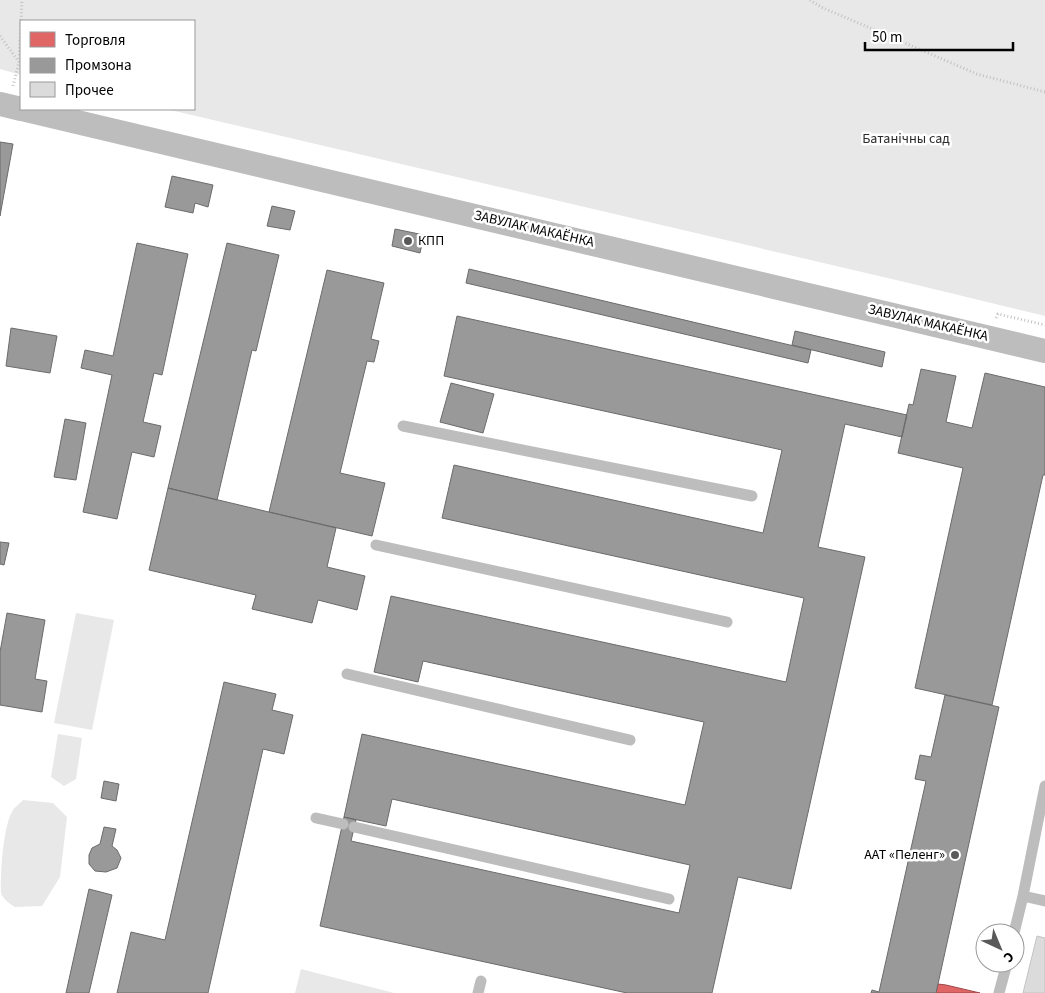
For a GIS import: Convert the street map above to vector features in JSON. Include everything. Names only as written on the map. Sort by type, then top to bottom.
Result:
[{"type":"street","name":"ЗАВУЛАК МАКАЁНКА","points":[[26,110],[1045,351]]},
{"type":"lane","points":[[403,426],[752,496]]},
{"type":"lane","points":[[376,545],[727,622]]},
{"type":"lane","points":[[348,674],[630,740]]},
{"type":"lane","points":[[1016,923],[1045,786]]},
{"type":"lane","points":[[316,818],[343,824]]},
{"type":"lane","points":[[354,827],[669,899]]},
{"type":"lane","points":[[1023,896],[1045,901]]},
{"type":"lane","points":[[1000,993],[1005,973]]},
{"type":"lane","points":[[478,993],[481,981]]},
{"type":"path","points":[[21,20],[22,0]]},
{"type":"path","points":[[810,0],[821,7],[976,74],[1045,92]]},
{"type":"path","points":[[0,36],[19,62]]},
{"type":"path","points":[[13,107],[20,41]]},
{"type":"green space","name":"Батанічны сад","points":[[0,0],[1045,0],[1045,316],[170,110],[195,110],[195,20],[20,20],[20,75],[0,69]]},
{"type":"green space","points":[[76,613],[114,620],[92,730],[54,723]]},
{"type":"green space","points":[[58,734],[82,738],[76,779],[64,786],[51,777]]},
{"type":"green space","points":[[23,800],[53,803],[67,817],[60,877],[42,906],[15,907],[1,893],[6,829],[13,810]]},
{"type":"green space","points":[[301,969],[394,993],[295,993]]},
{"type":"building: Торговля","points":[[938,984],[946,985],[980,993],[936,993]]},
{"type":"building: Промзона","points":[[0,142],[13,144],[0,216]]},
{"type":"building: Промзона","points":[[172,176],[213,185],[208,207],[195,203],[193,213],[165,207]]},
{"type":"building: Промзона","points":[[272,206],[295,211],[290,230],[267,226]]},
{"type":"building: Промзона","name":"КПП","points":[[395,229],[424,235],[420,253],[392,246]]},
{"type":"building: Промзона","points":[[137,243],[188,254],[162,375],[154,373],[143,422],[161,426],[154,457],[132,452],[117,519],[83,512],[112,375],[81,368],[85,350],[113,356]]},
{"type":"building: Промзона","points":[[227,243],[279,255],[256,351],[252,350],[217,500],[168,488]]},
{"type":"building: Промзона","points":[[469,269],[811,350],[808,363],[466,283]]},
{"type":"building: Промзона","points":[[327,270],[384,283],[371,339],[379,341],[374,362],[367,361],[340,473],[385,483],[372,536],[269,512]]},
{"type":"building: Промзона","points":[[457,316],[907,415],[902,437],[845,424],[818,547],[865,557],[791,889],[738,877],[712,993],[627,993],[320,926],[362,734],[685,805],[704,722],[423,661],[418,682],[374,672],[391,596],[786,682],[804,598],[442,518],[454,465],[763,533],[782,450],[444,376]],"holes":[[[392,799],[690,865],[679,913],[351,841],[356,820],[344,817],[386,826]]]},
{"type":"building: Промзона","points":[[11,328],[57,336],[50,373],[6,366]]},
{"type":"building: Промзона","points":[[795,331],[885,352],[882,367],[792,345]]},
{"type":"building: Промзона","points":[[921,369],[956,376],[946,422],[972,428],[985,373],[1045,387],[1045,475],[1043,475],[992,705],[915,688],[963,468],[898,453],[909,404],[913,405]]},
{"type":"building: Промзона","points":[[451,383],[494,394],[483,433],[440,422]]},
{"type":"building: Промзона","points":[[65,419],[86,423],[76,480],[54,477]]},
{"type":"building: Промзона","points":[[168,488],[336,528],[327,567],[365,576],[357,610],[318,600],[312,623],[252,609],[256,595],[149,570]]},
{"type":"building: Промзона","points":[[0,542],[9,543],[4,565],[0,564]]},
{"type":"building: Промзона","points":[[7,613],[45,620],[35,679],[47,681],[42,712],[0,705],[0,652]]},
{"type":"building: Промзона","points":[[224,682],[276,694],[272,710],[293,715],[284,754],[263,749],[208,993],[117,993],[131,932],[165,940]]},
{"type":"building: Промзона","points":[[945,695],[999,707],[936,993],[871,993],[872,990],[879,992],[926,781],[915,779],[920,755],[931,757]]},
{"type":"building: Промзона","points":[[104,781],[119,784],[116,801],[101,798]]},
{"type":"building: Промзона","points":[[104,827],[116,829],[112,846],[117,850],[121,858],[117,868],[106,872],[95,871],[89,864],[89,855],[92,848],[100,844]]},
{"type":"building: Промзона","points":[[89,889],[112,895],[89,993],[66,993]]},
{"type":"building: Прочее","points":[[1037,936],[1045,938],[1045,993],[1023,993]]},
{"type":"place","name":"КПП","points":[[408,241]]},
{"type":"place","name":"ААТ «Пеленг»","points":[[955,855]]}]
